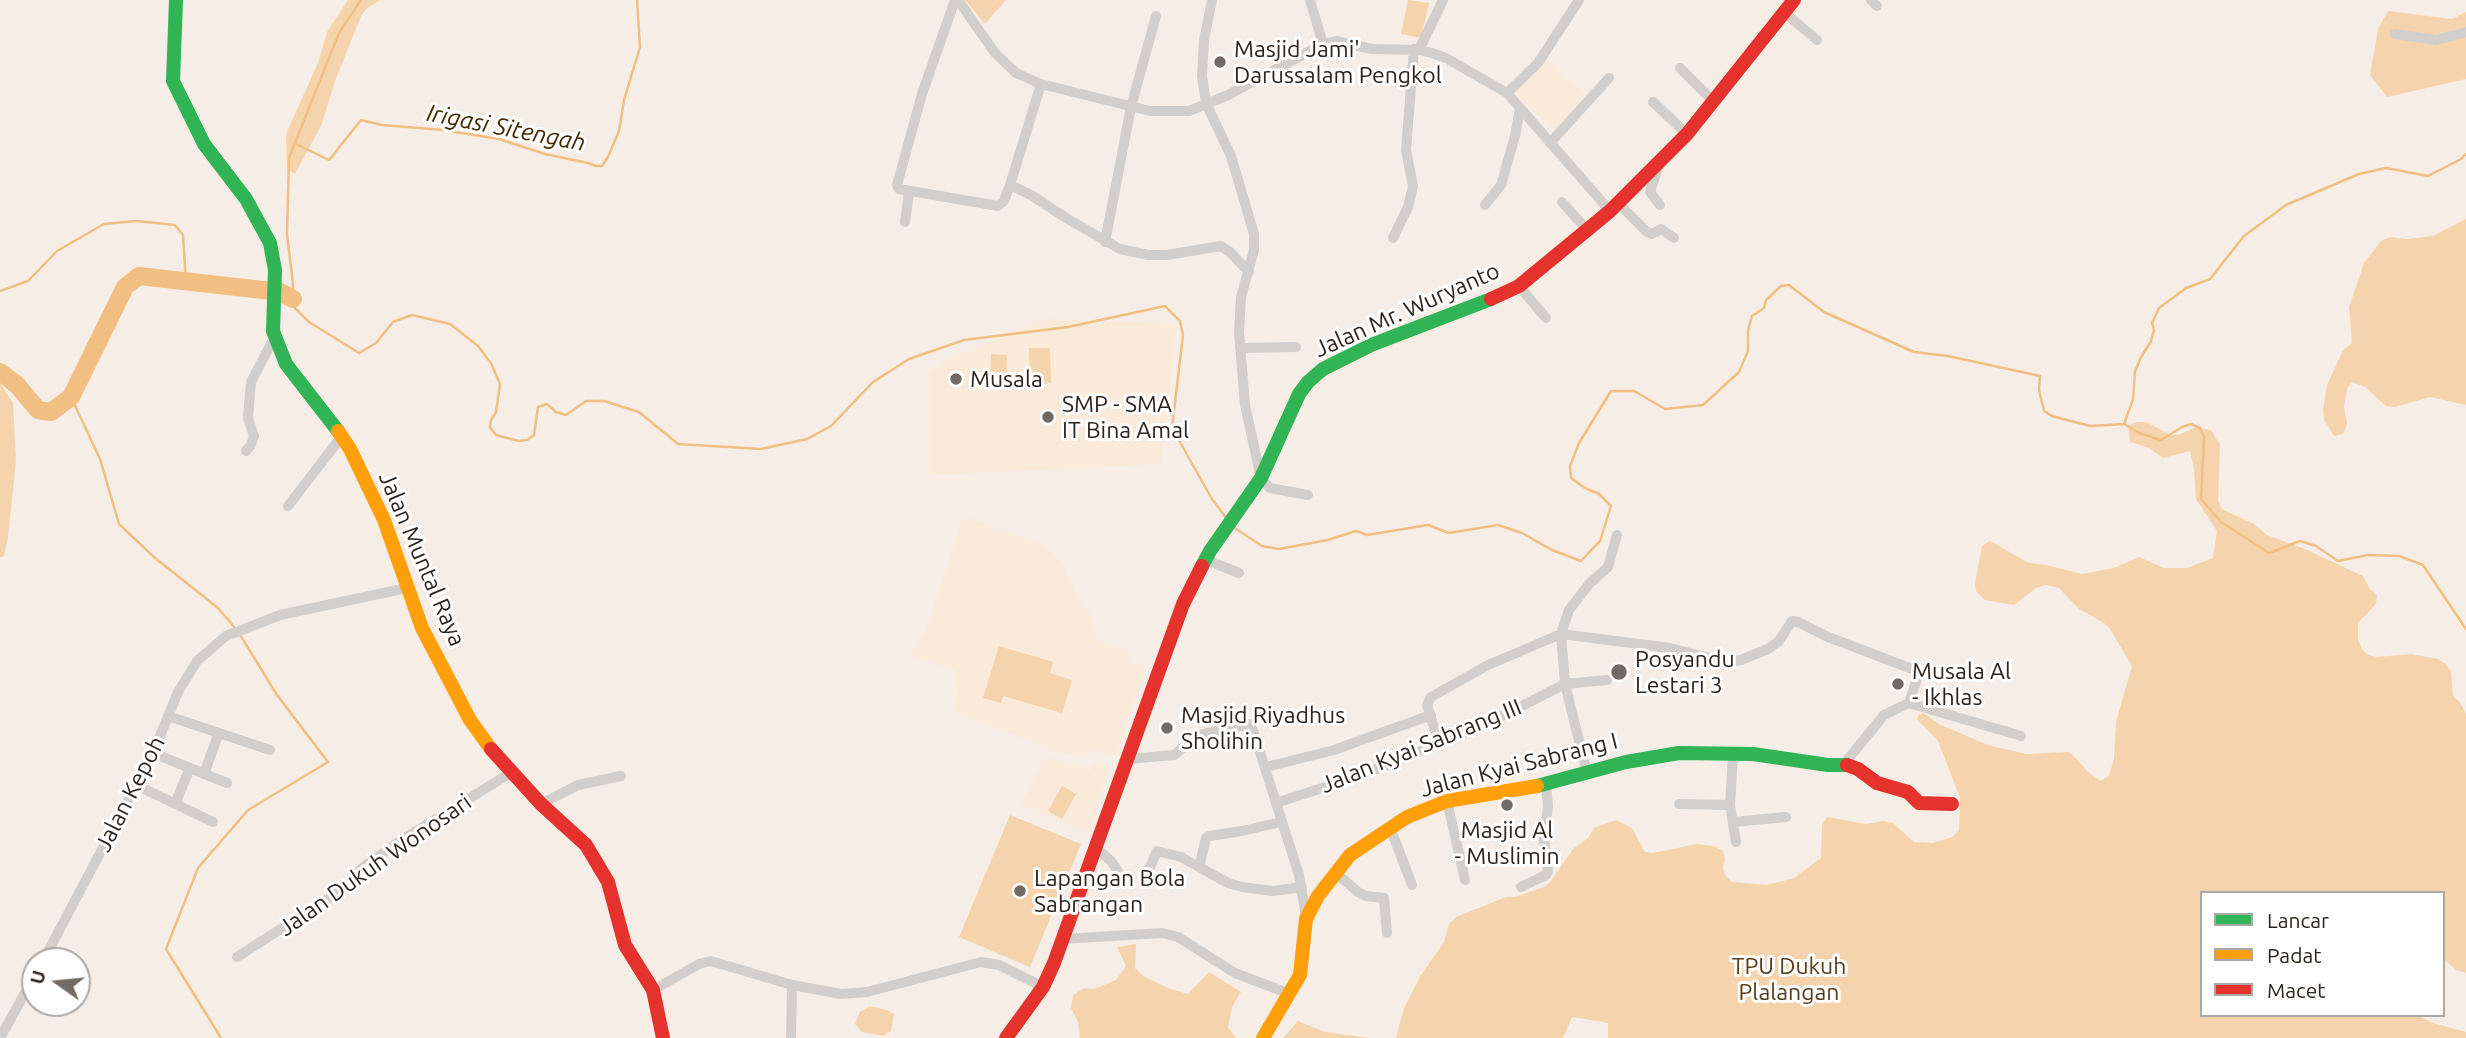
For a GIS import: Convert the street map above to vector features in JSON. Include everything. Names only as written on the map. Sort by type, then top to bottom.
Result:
[{"type":"main road","name":"Jalan Muntal Raya","points":[[176,0],[172,75],[176,90],[204,144],[246,200],[266,234],[274,260],[272,323],[292,374],[331,419],[342,436],[383,520],[422,628],[471,720],[494,753],[541,804],[586,845],[608,882],[625,945],[653,990],[663,1038]]},
{"type":"main road","name":"Jalan Mr. Wuryanto","points":[[1006,1038],[1043,987],[1129,759],[1174,629],[1204,559],[1261,478],[1299,394],[1315,375],[1371,345],[1519,286],[1614,207],[1687,134],[1794,0]]},
{"type":"main road","name":"Jalan Kyai Sabrang I","points":[[1290,994],[1300,975],[1306,919],[1318,896],[1350,855],[1407,817],[1447,801],[1546,785],[1626,762],[1679,753],[1753,754],[1828,765],[1843,764],[1858,769],[1877,783],[1908,792],[1919,803],[1952,804]]},
{"type":"main road","points":[[1263,1038],[1290,994]]},
{"type":"street","points":[[957,0],[1003,62],[1016,73],[1041,84],[1150,111],[1189,111],[1240,89],[1323,44],[1336,41],[1372,49],[1416,50],[1446,58],[1507,93],[1550,143],[1614,207],[1647,232],[1652,234],[1661,229],[1674,238]]},
{"type":"street","points":[[957,0],[922,94],[897,185],[903,191],[998,206],[1004,201],[1010,185],[1041,84]]},
{"type":"street","points":[[1212,0],[1203,52],[1202,76],[1206,103],[1231,156],[1252,220],[1254,250],[1241,297],[1240,348],[1245,405],[1261,478],[1270,488],[1308,495]]},
{"type":"street","points":[[1310,0],[1323,44]]},
{"type":"street","points":[[1393,238],[1408,207],[1413,186],[1406,150],[1416,50],[1443,0]]},
{"type":"street","points":[[1507,93],[1538,62],[1577,0]]},
{"type":"street","points":[[1784,12],[1817,40]]},
{"type":"street","points":[[1105,242],[1131,107],[1156,16]]},
{"type":"street","points":[[2395,34],[2436,40],[2466,32]]},
{"type":"street","points":[[1680,68],[1714,102]]},
{"type":"street","points":[[1550,143],[1609,78]]},
{"type":"street","points":[[1653,102],[1687,134]]},
{"type":"street","points":[[1485,205],[1501,185],[1520,109]]},
{"type":"street","points":[[1659,163],[1657,177],[1650,192],[1660,205]]},
{"type":"street","points":[[1010,185],[1120,249],[1148,255],[1167,255],[1221,247],[1230,252],[1249,272]]},
{"type":"street","points":[[905,222],[909,192]]},
{"type":"street","points":[[1562,202],[1587,230]]},
{"type":"street","points":[[1519,286],[1546,318]]},
{"type":"street","points":[[246,450],[254,436],[248,418],[251,382],[275,336]]},
{"type":"street","points":[[1240,348],[1296,346]]},
{"type":"street","points":[[288,506],[342,436]]},
{"type":"street","points":[[1587,773],[1564,684],[1561,634],[1569,610],[1589,584],[1608,567],[1617,535]]},
{"type":"street","points":[[1204,559],[1239,573]]},
{"type":"street","name":"Jalan Kepoh","points":[[50,947],[153,753],[184,679],[197,661],[226,636],[280,615],[407,588]]},
{"type":"street","points":[[1439,743],[1427,705],[1432,697],[1488,666],[1561,634],[1670,648],[1727,662],[1741,660],[1768,649],[1779,641],[1792,621],[1915,670],[1917,679],[1909,703]]},
{"type":"street","points":[[1564,684],[1607,680]]},
{"type":"street","name":"Jalan Kyai Sabrang III","points":[[1276,803],[1359,776],[1490,722],[1564,684]]},
{"type":"street","points":[[1843,764],[1884,716],[1909,703],[2021,736]]},
{"type":"street","points":[[1266,766],[1334,750],[1431,715]]},
{"type":"street","points":[[168,716],[270,750]]},
{"type":"street","points":[[1129,759],[1174,755],[1199,735],[1251,724],[1302,887],[1306,919]]},
{"type":"street","points":[[204,774],[217,738]]},
{"type":"street","points":[[153,753],[227,783]]},
{"type":"street","points":[[1733,754],[1730,805],[1736,842]]},
{"type":"street","name":"Jalan Dukuh Wonosari","points":[[237,957],[340,891],[362,868],[400,841],[512,772]]},
{"type":"street","points":[[175,804],[187,775]]},
{"type":"street","points":[[541,804],[578,785],[621,776]]},
{"type":"street","points":[[136,785],[213,822]]},
{"type":"street","points":[[1521,887],[1546,875],[1548,871],[1544,840],[1548,806],[1546,785]]},
{"type":"street","points":[[1447,801],[1465,880]]},
{"type":"street","points":[[1679,804],[1730,805]]},
{"type":"street","points":[[1733,822],[1786,817]]},
{"type":"street","points":[[1199,867],[1206,838],[1209,836],[1281,822]]},
{"type":"street","points":[[1390,827],[1412,885]]},
{"type":"street","points":[[1095,846],[1111,861],[1124,880]]},
{"type":"street","points":[[1148,872],[1157,851],[1181,857],[1228,883],[1242,887],[1273,891],[1302,887]]},
{"type":"street","points":[[1336,873],[1358,892],[1384,898],[1387,933]]},
{"type":"street","points":[[1062,939],[1162,933],[1178,937],[1235,973],[1290,994]]},
{"type":"street","points":[[653,990],[699,964],[711,961],[792,985],[855,994],[981,962],[999,965],[1043,987]]},
{"type":"street","points":[[791,1038],[792,985]]},
{"type":"street","points":[[0,1038],[21,1000]]},
{"type":"shaded area","points":[[1544,58],[1586,95],[1555,130],[1513,93]]},
{"type":"shaded area","name":"SMP - SMA IT Bina Amal","points":[[1045,319],[1177,324],[1161,464],[929,475],[929,371],[955,357]]},
{"type":"shaded area","points":[[970,518],[1044,546],[1062,562],[1077,595],[1090,614],[1097,641],[1129,652],[1129,662],[1146,666],[1116,756],[1096,749],[1086,756],[1061,753],[955,712],[955,670],[910,655],[925,633],[962,521]]},
{"type":"shaded area","points":[[1050,758],[1069,766],[1077,764],[1090,771],[1096,762],[1109,768],[1089,835],[1021,803],[1045,760]]},
{"type":"green space","points":[[348,0],[381,0],[367,8],[361,16],[335,81],[321,126],[295,174],[287,169],[286,134],[318,63],[327,32]]},
{"type":"green space","points":[[965,0],[1006,0],[985,24]]},
{"type":"green space","points":[[1408,0],[1429,3],[1421,38],[1401,34]]},
{"type":"green space","points":[[2388,11],[2452,19],[2466,12],[2466,79],[2387,97],[2370,75],[2378,29]]},
{"type":"green space","points":[[2466,219],[2466,405],[2430,397],[2395,407],[2386,406],[2365,387],[2352,382],[2347,389],[2344,407],[2347,424],[2343,434],[2334,436],[2324,419],[2327,385],[2343,350],[2352,343],[2349,307],[2364,263],[2381,241],[2390,237],[2407,239],[2433,236]]},
{"type":"green space","points":[[1029,348],[1050,348],[1051,383],[1030,384]]},
{"type":"green space","points":[[991,354],[1007,355],[1006,388],[990,388]]},
{"type":"green space","points":[[0,383],[13,403],[16,461],[8,537],[4,556],[0,557]]},
{"type":"green space","name":"TPU Dukuh Plalangan","points":[[2136,422],[2146,422],[2171,435],[2178,435],[2196,427],[2211,430],[2220,445],[2218,501],[2222,509],[2254,524],[2267,535],[2363,576],[2377,595],[2376,604],[2358,623],[2358,640],[2362,649],[2368,655],[2377,657],[2411,654],[2438,659],[2446,664],[2451,672],[2453,696],[2466,713],[2466,973],[2456,970],[2445,960],[2445,891],[2200,891],[2200,1017],[2422,1017],[2466,1032],[2466,1038],[1608,1038],[1608,1023],[1572,1017],[1563,1038],[1396,1038],[1404,1008],[1421,975],[1444,942],[1449,924],[1456,917],[1506,897],[1515,897],[1544,887],[1573,849],[1588,838],[1594,828],[1616,820],[1632,828],[1645,852],[1653,853],[1697,844],[1714,846],[1723,851],[1723,868],[1732,882],[1767,885],[1794,878],[1821,858],[1822,825],[1827,817],[1866,824],[1883,821],[1893,823],[1914,842],[1933,843],[1952,837],[1959,830],[1960,798],[1938,741],[1917,719],[1923,713],[1941,725],[1988,745],[2026,754],[2068,752],[2100,781],[2109,776],[2114,759],[2116,722],[2132,666],[2110,629],[2079,609],[2059,588],[2045,585],[2036,588],[2014,605],[1985,600],[1976,591],[1975,583],[1982,546],[1990,541],[2029,563],[2082,574],[2114,568],[2139,557],[2164,568],[2187,568],[2213,558],[2217,531],[2196,499],[2190,451],[2163,458],[2149,448],[2130,442],[2128,426]]},
{"type":"green space","points":[[999,646],[1053,662],[1050,673],[1072,680],[1062,713],[1003,696],[1001,703],[983,698]]},
{"type":"green space","points":[[1062,786],[1076,794],[1062,819],[1048,811]]},
{"type":"green space","name":"Lapangan Bola Sabrangan","points":[[1010,815],[1081,844],[1030,967],[959,937]]},
{"type":"green space","points":[[1136,944],[1135,968],[1143,976],[1168,988],[1188,994],[1209,972],[1241,992],[1232,1007],[1228,1027],[1236,1038],[1080,1038],[1078,1022],[1071,1008],[1073,995],[1085,988],[1094,989],[1116,980],[1126,966],[1117,947]]},
{"type":"green space","points":[[870,1006],[894,1014],[891,1031],[883,1036],[862,1032],[855,1024],[860,1012]]},
{"type":"green space","points":[[1298,1021],[1325,1032],[1369,1038],[1283,1038]]},
{"type":"waterway","points":[[361,0],[339,33],[289,158],[287,234],[293,284],[292,305],[309,322],[359,353],[376,343],[393,322],[412,315],[450,324],[478,346],[491,363],[500,384],[496,412],[490,427],[496,435],[519,441],[527,440],[534,435],[538,407],[547,404],[556,412],[566,415],[586,401],[604,401],[639,412],[678,444],[761,449],[807,439],[831,426],[873,382],[909,359],[964,340],[1068,327],[1165,306],[1180,321],[1183,335],[1172,428],[1212,499],[1227,519]]},
{"type":"waterway","name":"Irigasi Sitengah","points":[[296,144],[329,160],[361,120],[499,139],[545,154],[602,166],[619,131],[624,100],[640,47],[637,0]]},
{"type":"waterway","points":[[1233,527],[1262,546],[1279,549],[1328,540],[1356,531],[1367,535],[1428,525],[1449,533],[1498,525],[1522,533],[1552,550],[1581,561],[1600,541],[1611,506],[1599,494],[1571,478],[1570,466],[1579,443],[1611,391],[1634,391],[1665,409],[1703,405],[1739,372],[1748,351],[1748,331],[1752,316],[1764,308],[1766,300],[1781,286],[1789,285],[1824,312],[1914,352],[1948,356],[2040,376],[2039,390],[2044,411],[2052,416],[2090,426],[2124,424],[2133,399],[2135,372],[2151,341],[2154,330],[2152,323],[2159,308],[2186,288],[2210,279],[2244,236],[2286,205],[2359,174],[2386,168],[2428,176],[2466,154]]},
{"type":"waterway","points":[[0,291],[28,281],[57,251],[104,224],[136,221],[175,225],[183,235],[186,283]]},
{"type":"waterway","points":[[0,372],[17,385],[38,410],[51,412],[71,397],[125,287],[139,276],[280,292],[293,299]]},
{"type":"waterway","points":[[71,397],[100,459],[119,524],[155,558],[218,608],[235,628]]},
{"type":"waterway","points":[[2124,424],[2139,433],[2161,440],[2191,424],[2200,428],[2204,437],[2201,499],[2221,522],[2269,553],[2300,541],[2316,546],[2338,561],[2368,555],[2399,556],[2423,565],[2466,629]]},
{"type":"waterway","points":[[221,1038],[166,949],[198,868],[248,810],[328,762],[277,695],[239,633]]},
{"type":"traffic: fast","points":[[176,0],[173,81],[204,144],[246,199],[270,243],[275,270],[273,331],[286,364],[338,431]]},
{"type":"traffic: fast","points":[[1202,566],[1261,478],[1299,394],[1308,382],[1323,369],[1371,345],[1491,299]]},
{"type":"traffic: fast","points":[[1537,786],[1626,762],[1679,753],[1753,754],[1828,765],[1847,765]]},
{"type":"traffic: slow","points":[[338,431],[350,449],[384,520],[422,628],[470,720],[491,749]]},
{"type":"traffic: slow","points":[[1263,1038],[1300,975],[1306,919],[1318,896],[1350,855],[1407,817],[1447,801],[1537,786]]},
{"type":"traffic: jam","points":[[1491,299],[1519,286],[1610,211],[1687,134],[1794,0]]},
{"type":"traffic: jam","points":[[1006,1038],[1043,987],[1054,963],[1183,604],[1202,566]]},
{"type":"traffic: jam","points":[[491,749],[541,804],[586,845],[608,882],[625,945],[653,990],[663,1038]]},
{"type":"traffic: jam","points":[[1847,765],[1858,769],[1877,783],[1908,792],[1919,803],[1952,804]]},
{"type":"place","name":"Masjid Jami' Darussalam Pengkol","points":[[1220,62]]},
{"type":"place","name":"Musala","points":[[956,379]]},
{"type":"place","name":"SMP - SMA IT Bina Amal","points":[[1048,417]]},
{"type":"place","name":"Posyandu Lestari 3","points":[[1619,672]]},
{"type":"place","name":"Musala Al - Ikhlas","points":[[1898,684]]},
{"type":"place","name":"Masjid Riyadhus Sholihin","points":[[1167,728]]},
{"type":"place","name":"Masjid Al - Muslimin","points":[[1507,805]]},
{"type":"place","name":"Lapangan Bola Sabrangan","points":[[1020,891]]}]
